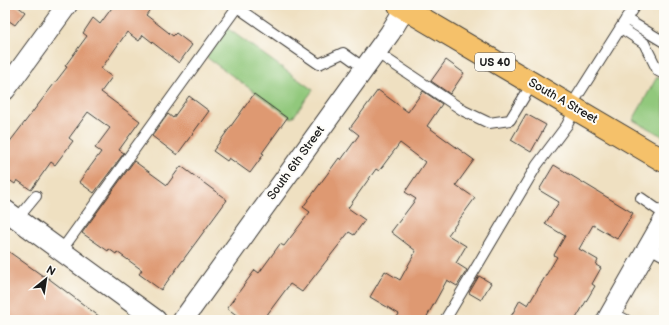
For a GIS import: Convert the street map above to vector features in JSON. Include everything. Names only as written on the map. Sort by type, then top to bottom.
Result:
[{"type":"main road","name":"South A Street","points":[[403,6],[664,161]]},
{"type":"street","points":[[5,90],[67,5]]},
{"type":"street","name":"South 6th Street","points":[[183,320],[376,52],[403,6]]},
{"type":"street","points":[[11,215],[156,320]]},
{"type":"street","points":[[615,317],[656,252],[664,220]]},
{"type":"lane","points":[[445,320],[537,165],[566,125],[573,107],[635,5]]},
{"type":"lane","points":[[61,251],[237,7],[319,64],[343,53],[364,68]]},
{"type":"lane","points":[[623,24],[664,42]]},
{"type":"lane","points":[[623,24],[644,43],[658,71],[664,74]]},
{"type":"lane","points":[[376,52],[464,111],[489,123],[510,120],[532,84]]},
{"type":"lane","points":[[11,215],[36,196]]},
{"type":"lane","points":[[641,198],[664,214]]},
{"type":"green space","points":[[227,28],[313,90],[294,116],[291,118],[206,57]]},
{"type":"green space","points":[[657,77],[664,81],[664,137],[633,120]]},
{"type":"building","points":[[5,5],[16,5],[25,12],[15,25],[5,18]]},
{"type":"building","points":[[114,5],[153,5],[146,15],[173,36],[176,33],[192,45],[179,63],[143,35],[139,41],[127,32],[101,69],[112,77],[101,92],[140,121],[119,150],[124,153],[94,193],[79,182],[101,152],[95,148],[110,128],[88,112],[69,138],[73,141],[55,165],[51,162],[31,190],[17,180],[15,184],[5,177],[5,148],[67,67],[65,66],[87,36],[83,33],[93,18],[100,24]]},
{"type":"building","points":[[446,60],[464,73],[450,94],[431,81]]},
{"type":"building","points":[[378,90],[408,112],[423,91],[442,104],[427,126],[474,160],[456,185],[475,198],[448,235],[466,246],[456,263],[467,270],[457,286],[447,280],[425,320],[395,320],[399,314],[370,297],[385,271],[400,280],[416,251],[391,232],[416,199],[405,192],[425,162],[400,143],[379,171],[376,169],[348,208],[365,220],[354,235],[349,232],[302,292],[290,284],[263,320],[243,320],[227,308],[255,270],[259,273],[280,244],[284,246],[310,212],[303,207],[339,158],[341,160],[359,135],[350,128]]},
{"type":"building","points":[[254,94],[287,118],[262,153],[264,154],[250,173],[229,158],[227,161],[213,151]]},
{"type":"building","points":[[189,96],[209,111],[177,155],[152,136],[168,114],[173,118]]},
{"type":"building","points":[[526,114],[546,125],[531,152],[511,140]]},
{"type":"building","points":[[134,161],[167,185],[181,166],[227,200],[161,290],[139,274],[142,270],[117,252],[116,254],[109,249],[108,251],[82,233]]},
{"type":"building","points":[[554,165],[633,213],[617,239],[593,225],[579,249],[598,260],[596,265],[601,268],[592,284],[595,286],[575,320],[509,320],[520,300],[528,305],[557,257],[554,255],[565,236],[545,224],[559,202],[539,190]]},
{"type":"building","points":[[5,249],[43,276],[44,275],[104,320],[5,320]]},
{"type":"building","points":[[479,276],[491,283],[481,300],[469,293]]}]
